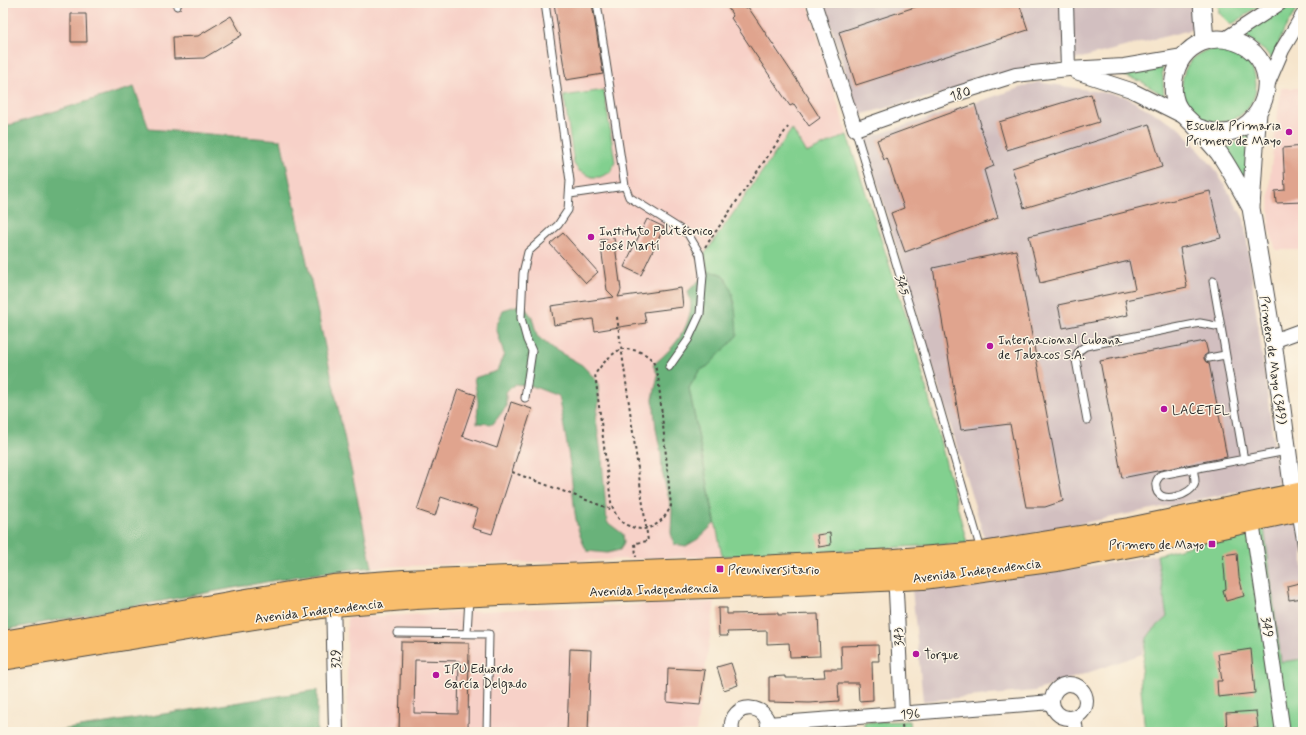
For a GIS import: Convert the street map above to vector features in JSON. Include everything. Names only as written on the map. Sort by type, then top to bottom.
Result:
[{"type":"main road","name":"Avenida Independencia","points":[[984,561],[1129,529],[1299,502]]},
{"type":"main road","name":"Avenida Independencia","points":[[3,642],[258,598],[333,596],[469,596],[895,570],[984,561],[1064,559],[1252,521],[1299,502]]},
{"type":"main road","name":"Avenida Independencia","points":[[3,659],[404,581],[720,569],[895,570]]},
{"type":"street","name":"345","points":[[814,3],[855,129]]},
{"type":"street","points":[[1066,3],[1068,69]]},
{"type":"street","points":[[1202,3],[1205,41]]},
{"type":"street","points":[[1225,39],[1280,3]]},
{"type":"street","points":[[1267,85],[1259,59],[1249,49],[1238,42],[1225,39],[1216,39],[1205,41],[1194,46],[1184,56],[1176,70],[1173,86],[1175,102],[1190,121],[1209,132],[1223,133],[1236,130],[1249,123],[1258,113],[1265,100],[1267,85],[1282,50],[1303,15]]},
{"type":"street","name":"180","points":[[855,129],[943,98],[1016,75],[1068,69],[1124,66],[1184,56]]},
{"type":"street","name":"180","points":[[1068,69],[1131,90],[1190,121]]},
{"type":"street","name":"Primero de Mayo (349)","points":[[1258,113],[1251,208],[1273,341],[1287,451],[1299,502]]},
{"type":"street","name":"Primero de Mayo (349)","points":[[1190,121],[1219,154],[1251,208]]},
{"type":"street","points":[[1273,341],[1303,330]]},
{"type":"street","name":"349","points":[[1252,521],[1283,732]]},
{"type":"street","name":"343","points":[[895,570],[902,713]]},
{"type":"street","name":"329","points":[[333,596],[336,732]]},
{"type":"street","points":[[1067,683],[1079,686],[1086,696],[1086,702],[1082,712],[1074,718],[1058,715],[1054,711],[1052,702],[1053,694],[1056,688],[1067,683]]},
{"type":"street","name":"196","points":[[732,732],[732,720],[735,714],[746,708],[752,708],[763,713],[766,718],[768,728],[902,713],[1052,702]]},
{"type":"street","points":[[1074,718],[1076,732]]},
{"type":"lane","points":[[525,398],[532,352],[521,318],[523,273],[526,259],[528,252],[558,225],[568,210],[570,194],[569,169],[545,3]]},
{"type":"lane","points":[[597,3],[625,186],[629,197],[672,222],[688,234],[700,254],[703,275],[700,314],[688,340],[669,366]]},
{"type":"lane","name":"345","points":[[855,129],[920,341],[984,561]]},
{"type":"lane","points":[[570,194],[625,186]]},
{"type":"lane","points":[[1212,281],[1244,460]]},
{"type":"lane","points":[[1087,420],[1076,360],[1076,354],[1080,350],[1086,346],[1200,323],[1221,327]]},
{"type":"lane","points":[[1208,358],[1225,355]]},
{"type":"lane","points":[[1193,469],[1195,482],[1189,492],[1164,498],[1158,495],[1156,490],[1156,482],[1161,476],[1193,469],[1287,451]]},
{"type":"lane","points":[[1299,502],[1303,554]]},
{"type":"lane","points":[[467,633],[469,596]]},
{"type":"lane","points":[[397,633],[489,634],[487,732]]},
{"type":"path","points":[[700,254],[788,126]]},
{"type":"path","points":[[617,317],[647,529],[648,541],[634,543],[639,572]]},
{"type":"path","points":[[621,349],[631,349],[641,352],[652,360],[658,375],[671,506],[666,516],[658,524],[647,529],[638,529],[623,523],[613,510],[596,374],[604,362],[612,354],[621,349]]},
{"type":"path","points":[[512,472],[613,510]]},
{"type":"shaded area","name":"Instituto Politécnico José Martí","points":[[3,3],[808,3],[847,135],[912,334],[967,543],[789,554],[372,567],[281,140],[148,129],[133,87],[3,127]]},
{"type":"shaded area","points":[[824,3],[1196,3],[1198,28],[859,115]]},
{"type":"shaded area","points":[[1038,82],[1124,96],[1179,127],[1215,169],[1244,219],[1279,483],[986,543],[864,139]]},
{"type":"shaded area","name":"Escuela Primaria Primero de Mayo","points":[[1281,88],[1303,88],[1303,250],[1276,250],[1269,228],[1270,175]]},
{"type":"shaded area","points":[[1303,516],[1303,659],[1281,662],[1264,526]]},
{"type":"shaded area","points":[[1157,555],[1167,617],[1152,631],[1147,638],[1142,654],[1035,691],[923,701],[912,589],[1078,568]]},
{"type":"shaded area","points":[[715,602],[696,732],[347,732],[347,618],[522,609]]},
{"type":"green space","points":[[1218,3],[1263,3],[1231,25],[1219,13]]},
{"type":"green space","points":[[1291,3],[1301,3],[1284,30],[1272,61],[1267,53],[1243,34]]},
{"type":"green space","points":[[1219,48],[1240,54],[1250,64],[1256,85],[1250,106],[1240,116],[1219,122],[1198,116],[1188,106],[1182,85],[1188,64],[1198,54]]},
{"type":"green space","points":[[1162,64],[1164,96],[1142,82],[1112,72]]},
{"type":"green space","points":[[134,87],[149,129],[281,140],[372,567],[299,576],[3,630],[3,127]]},
{"type":"green space","points":[[604,90],[615,162],[611,172],[600,177],[592,177],[579,171],[574,164],[564,96]]},
{"type":"green space","points":[[792,129],[806,153],[847,135],[912,334],[967,543],[789,554],[722,556],[689,388],[699,371],[708,366],[735,303],[726,279],[719,273],[708,272],[704,255]]},
{"type":"green space","points":[[1252,132],[1246,188],[1225,149]]},
{"type":"green space","points":[[708,272],[716,272],[720,274],[729,286],[734,303],[737,336],[708,366],[699,371],[689,388],[715,523],[698,539],[686,546],[674,544],[671,533],[672,510],[662,472],[661,454],[656,429],[653,399],[658,375],[653,365],[667,353],[683,332],[691,306],[688,291]]},
{"type":"green space","points":[[522,304],[532,317],[537,336],[552,348],[582,365],[598,382],[599,401],[596,419],[602,460],[607,522],[623,534],[624,542],[620,550],[607,553],[587,551],[583,543],[574,509],[572,482],[558,396],[532,386],[515,384],[506,392],[506,407],[493,424],[477,423],[478,402],[474,378],[497,371],[504,354],[496,327],[503,310]]},
{"type":"green space","points":[[1264,526],[1281,662],[1303,659],[1303,732],[1145,732],[1140,678],[1147,638],[1152,631],[1167,617],[1157,555]]},
{"type":"green space","points":[[317,690],[317,732],[55,732],[55,731]]},
{"type":"green space","points":[[910,721],[911,732],[865,732],[864,722]]},
{"type":"building","points":[[554,3],[592,3],[603,74],[566,80]]},
{"type":"building","points":[[725,3],[742,3],[746,8],[748,7],[809,98],[808,99],[820,118],[809,126],[794,104],[790,106],[731,18],[733,16]]},
{"type":"building","points":[[927,3],[1019,3],[1028,30],[856,85],[839,32]]},
{"type":"building","points":[[71,14],[86,14],[87,42],[71,42]]},
{"type":"building","points":[[231,16],[242,35],[204,58],[174,59],[173,37],[198,36]]},
{"type":"building","points":[[1091,94],[1099,122],[1007,150],[999,122]]},
{"type":"building","points":[[975,104],[980,126],[994,166],[984,170],[998,218],[905,252],[891,213],[904,208],[887,158],[884,160],[877,140]]},
{"type":"building","points":[[1149,124],[1162,167],[1024,208],[1012,168]]},
{"type":"building","points":[[1303,146],[1303,202],[1276,203],[1275,191],[1285,190],[1283,148]]},
{"type":"building","points":[[1210,191],[1221,238],[1180,248],[1187,287],[1125,300],[1128,315],[1063,328],[1058,305],[1135,289],[1129,261],[1040,283],[1029,236]]},
{"type":"building","points":[[647,219],[664,227],[641,275],[624,267]]},
{"type":"building","points":[[563,233],[598,272],[586,283],[550,244]]},
{"type":"building","points":[[614,238],[621,290],[618,297],[681,288],[683,307],[644,312],[646,323],[595,331],[593,319],[554,325],[551,306],[614,297],[607,290],[600,240]]},
{"type":"building","name":"Internacional Cubana de Tabacos S.A.","points":[[1016,250],[1063,501],[1045,507],[1026,507],[1010,424],[961,430],[933,268]]},
{"type":"building","name":"LACETEL","points":[[1205,341],[1208,353],[1204,356],[1204,359],[1209,363],[1227,457],[1122,478],[1100,361]]},
{"type":"building","points":[[458,389],[476,395],[462,436],[497,448],[511,402],[532,409],[492,534],[472,528],[478,509],[441,497],[435,516],[417,510]]},
{"type":"building","points":[[830,533],[831,545],[819,547],[817,535]]},
{"type":"building","points":[[1237,553],[1239,577],[1244,596],[1226,601],[1223,590],[1226,589],[1223,555]]},
{"type":"building","points":[[1303,582],[1303,598],[1289,600],[1287,586]]},
{"type":"building","points":[[718,608],[727,608],[727,614],[818,614],[820,656],[790,657],[789,643],[767,644],[767,631],[727,632],[728,636],[719,636]]},
{"type":"building","points":[[401,642],[469,643],[468,732],[399,732]],"holes":[[[415,660],[459,661],[458,714],[414,713]]]},
{"type":"building","points":[[878,645],[879,661],[872,661],[873,700],[859,701],[858,683],[838,683],[839,701],[809,703],[769,702],[769,677],[825,677],[824,669],[842,669],[841,646]]},
{"type":"building","points":[[570,649],[591,650],[588,732],[567,732]]},
{"type":"building","points":[[1251,649],[1255,693],[1218,697],[1217,681],[1222,681],[1218,654]]},
{"type":"building","points":[[731,663],[738,685],[724,690],[717,667]]},
{"type":"building","points":[[668,668],[705,670],[700,705],[667,702]]},
{"type":"building","points":[[1256,711],[1258,728],[1227,730],[1226,713]]},
{"type":"place","name":"Escuela Primaria Primero de Mayo","points":[[1289,132]]},
{"type":"place","name":"Instituto Politécnico José Martí","points":[[591,237]]},
{"type":"place","name":"Internacional Cubana de Tabacos S.A.","points":[[990,346]]},
{"type":"place","name":"LACETEL","points":[[1164,409]]},
{"type":"place","name":"Primero de Mayo","points":[[1212,544]]},
{"type":"place","name":"Preuniversitario","points":[[720,569]]},
{"type":"place","name":"Torque","points":[[916,654]]},
{"type":"place","name":"IPU Eduardo García Delgado","points":[[436,675]]}]
